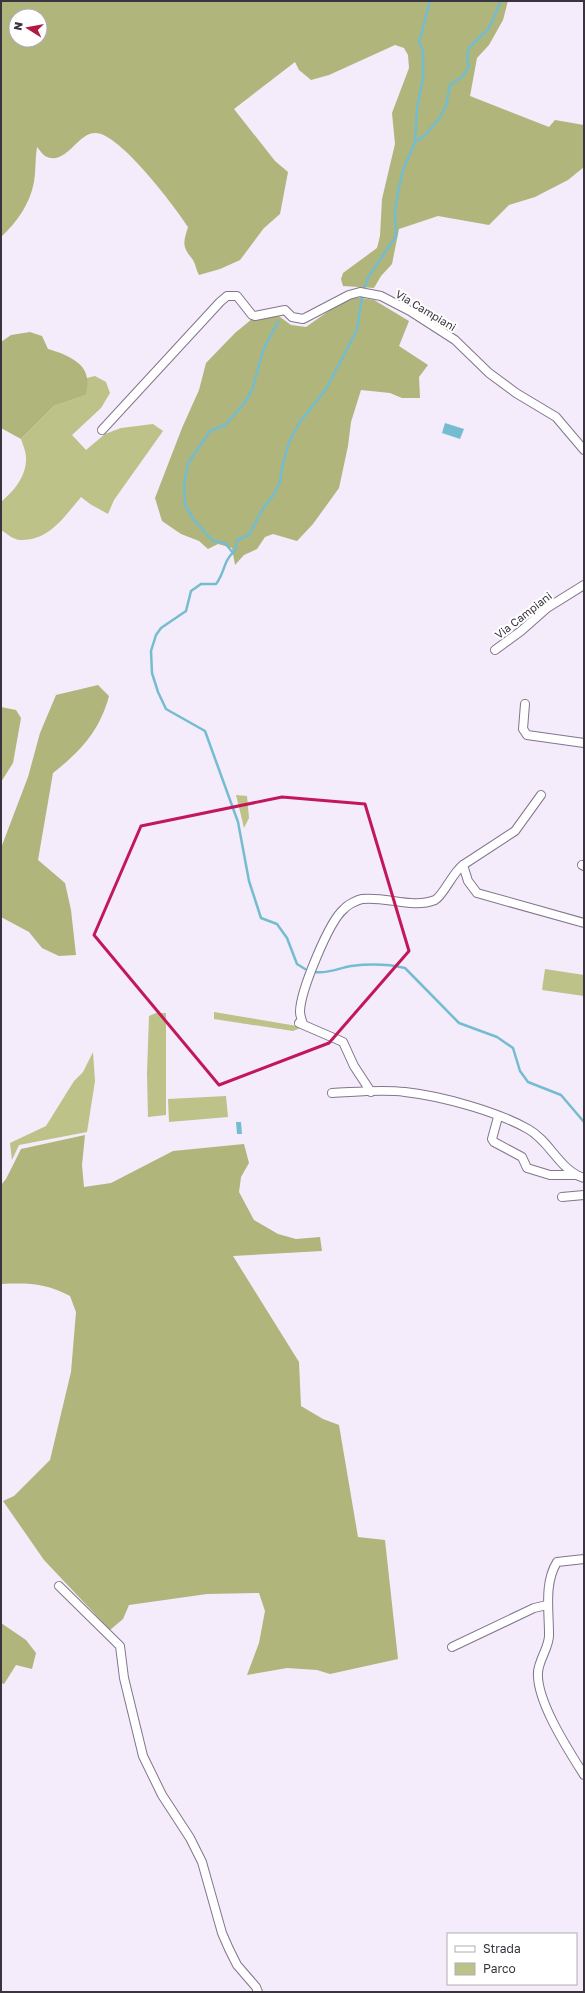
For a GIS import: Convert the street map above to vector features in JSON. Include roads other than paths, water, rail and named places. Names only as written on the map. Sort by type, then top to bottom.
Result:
[{"type":"street","name":"Via Campiani","points":[[102,430],[211,311],[227,296],[236,296],[252,315],[255,316],[285,310],[292,317],[303,319],[340,299],[360,292],[381,296],[410,311],[455,340],[489,373],[516,393],[556,417],[584,450]]},
{"type":"street","name":"Via Campiani","points":[[496,650],[521,631],[547,608],[584,585]]},
{"type":"street","points":[[525,704],[523,729],[527,735],[584,743]]},
{"type":"street","points":[[372,1092],[354,1066],[343,1042],[301,1023],[300,1012],[309,972],[333,925],[343,909],[361,899],[383,899],[424,904],[437,899],[457,870],[515,832],[541,795]]},
{"type":"street","points":[[463,865],[468,881],[477,893],[584,923]]},
{"type":"street","points":[[332,1093],[404,1092],[472,1107],[528,1129],[546,1144],[574,1175]]},
{"type":"street","points":[[498,1117],[492,1138],[494,1142],[522,1157],[527,1168],[550,1176],[574,1175],[584,1178]]},
{"type":"street","points":[[562,1197],[584,1195]]},
{"type":"street","points":[[584,1559],[557,1562],[552,1570],[548,1605],[550,1636],[541,1657],[538,1673],[541,1691],[558,1735],[584,1775]]},
{"type":"street","points":[[59,1586],[120,1646],[124,1678],[143,1756],[162,1795],[190,1838],[202,1862],[228,1949],[237,1965],[258,1992]]},
{"type":"street","points":[[452,1647],[534,1608],[548,1605]]},
{"type":"water","points":[[445,423],[464,429],[460,439],[442,433]]},
{"type":"water","points":[[236,1122],[241,1122],[242,1134],[237,1134]]},
{"type":"waterway","points":[[415,142],[417,109],[423,78],[423,52],[419,42],[430,1]]},
{"type":"waterway","points":[[364,288],[369,276],[396,236],[395,213],[398,192],[403,170],[415,142],[424,136],[439,119],[446,106],[450,85],[463,76],[469,66],[467,59],[469,48],[489,28],[501,1]]},
{"type":"waterway","points":[[305,969],[297,964],[287,938],[277,924],[261,918],[249,881],[238,822],[205,731],[166,709],[158,692],[152,673],[151,651],[156,635],[161,628],[186,611],[191,591],[201,584],[216,584],[228,558],[235,551],[237,540],[249,535],[262,510],[274,494],[280,482],[289,442],[300,422],[326,389],[357,330],[362,296]]},
{"type":"waterway","points":[[233,553],[225,543],[213,541],[194,520],[185,505],[184,485],[188,463],[210,431],[225,425],[243,405],[252,390],[264,348],[278,322]]},
{"type":"waterway","points":[[315,972],[324,972],[351,966],[364,965],[385,965],[405,968],[459,1023],[497,1037],[513,1048],[520,1071],[528,1082],[561,1095],[584,1122]]}]
